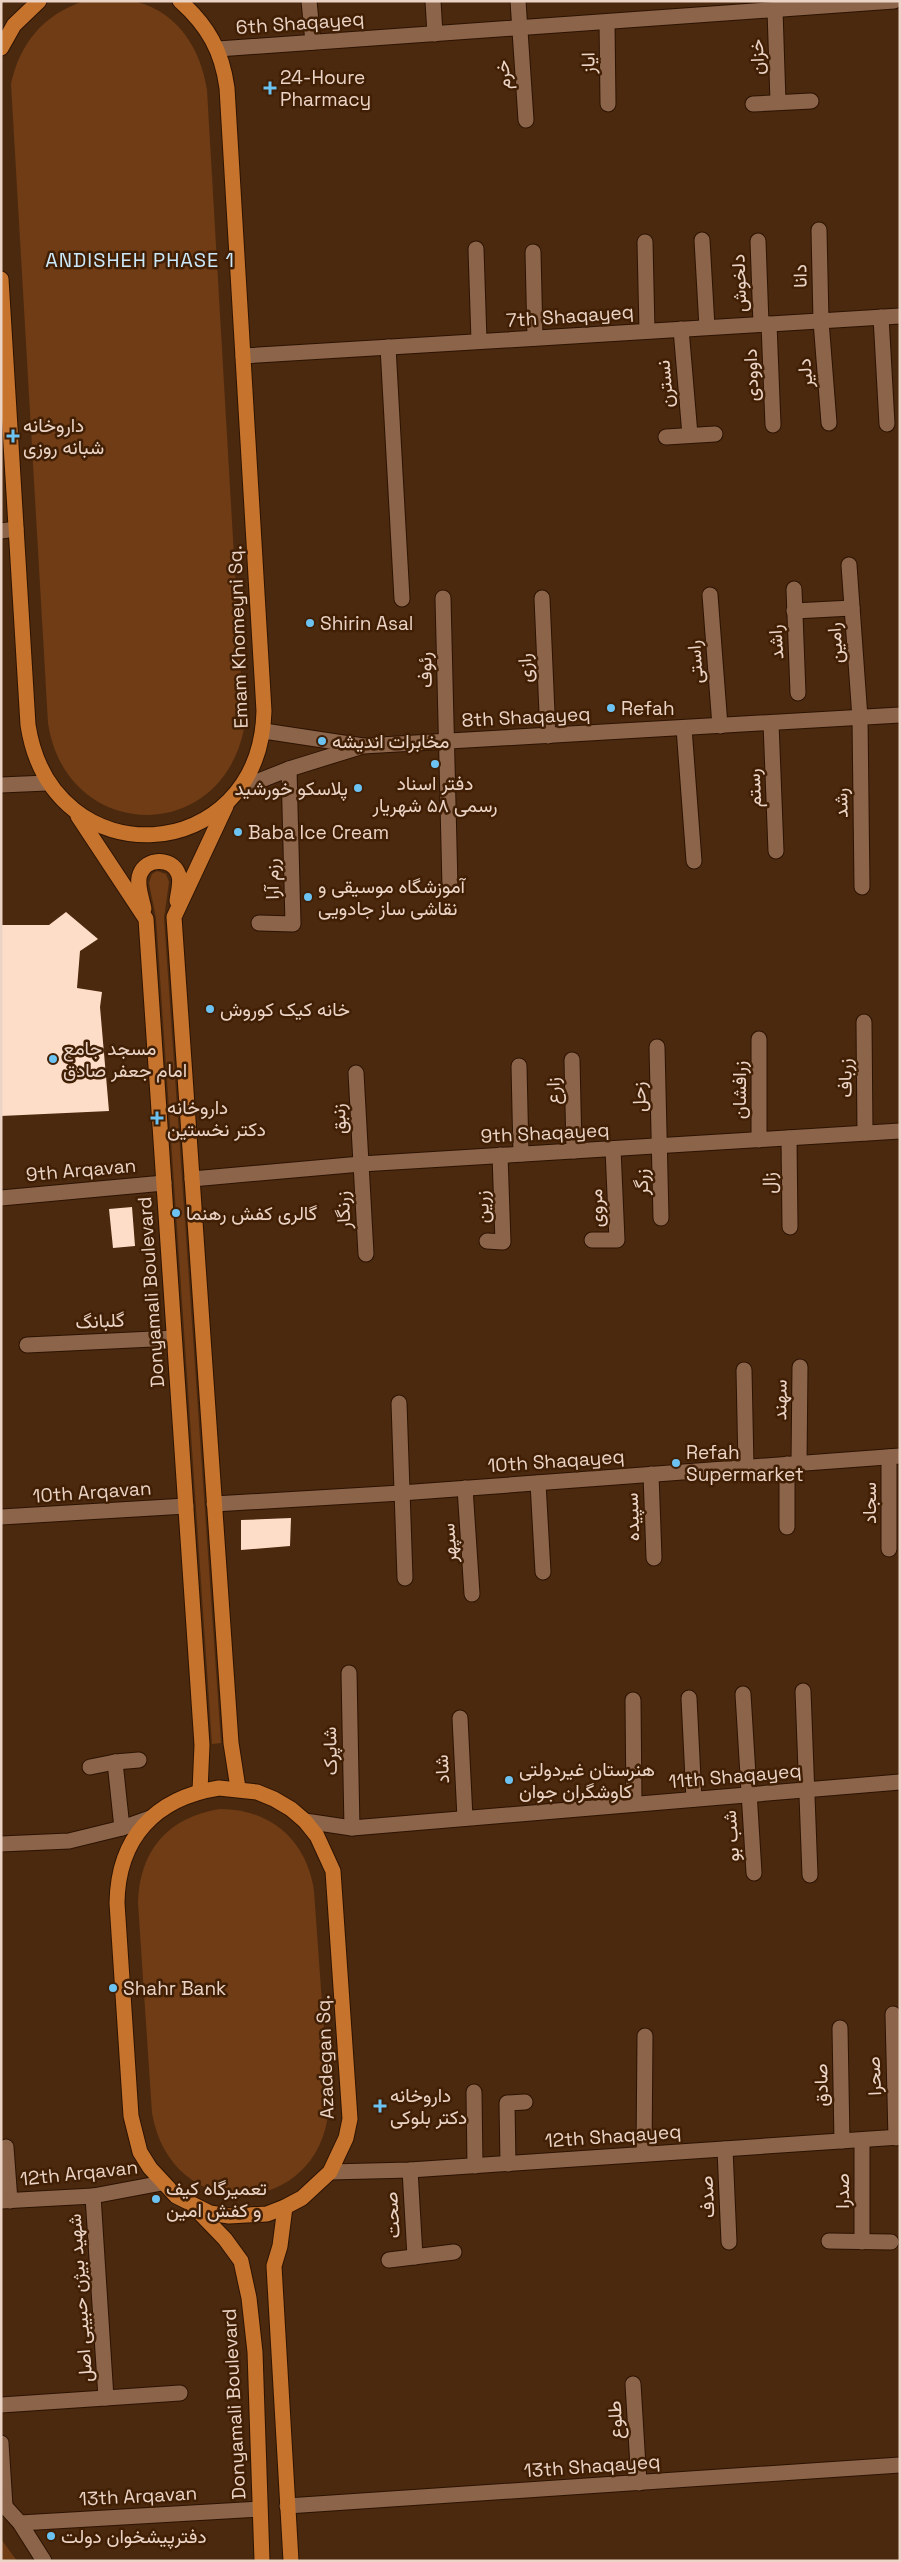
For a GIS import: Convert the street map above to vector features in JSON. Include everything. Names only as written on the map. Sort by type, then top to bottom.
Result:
[{"type":"main road","points":[[1,48],[14,25],[39,1]]},
{"type":"main road","name":"Emam Khomeyni Sq.","points":[[1,279],[9,530],[28,725],[37,764],[47,782],[60,799],[75,812],[112,831],[153,835],[193,826],[227,803],[241,788],[252,770],[264,731],[227,88],[218,49],[199,20],[180,1]]},
{"type":"main road","points":[[174,917],[227,803]]},
{"type":"main road","name":"Donyamali Boulevard","points":[[75,812],[146,919],[202,1744],[200,1791]]},
{"type":"main road","points":[[146,919],[138,884],[139,874],[146,866],[155,861],[164,862],[172,866],[178,873],[180,882],[174,917],[231,1743],[238,1788]]},
{"type":"main road","name":"Azadegan Sq.","points":[[238,1788],[274,1799],[305,1821],[326,1853],[333,1871],[350,2091],[350,2119],[346,2138],[330,2172],[317,2186],[285,2208],[267,2214],[239,2216],[210,2212],[192,2206],[162,2183],[140,2152],[134,2134],[117,1904],[117,1886],[128,1849],[150,1818],[165,1806],[200,1791],[238,1788]]},
{"type":"main road","name":"Donyamali Boulevard","points":[[192,2206],[226,2239],[242,2261],[249,2298],[255,2352],[262,2561]]},
{"type":"main road","points":[[285,2208],[280,2246],[274,2266],[291,2561]]},
{"type":"street","points":[[309,1],[313,42]]},
{"type":"street","points":[[433,1],[435,34]]},
{"type":"street","name":"خرم","points":[[518,1],[526,120]]},
{"type":"street","name":"6th Shaqayeq","points":[[218,49],[607,22],[691,8],[745,6],[776,10],[894,1]]},
{"type":"street","name":"خزان","points":[[776,10],[778,102]]},
{"type":"street","name":"ایاز","points":[[607,22],[608,104]]},
{"type":"street","points":[[753,104],[811,101]]},
{"type":"street","name":"دانا","points":[[819,230],[821,320]]},
{"type":"street","points":[[702,240],[707,328]]},
{"type":"street","name":"دلخوش","points":[[758,241],[765,324]]},
{"type":"street","points":[[646,242],[647,331]]},
{"type":"street","points":[[476,249],[479,341]]},
{"type":"street","points":[[533,252],[535,338]]},
{"type":"street","name":"7th Shaqayeq","points":[[243,356],[900,316]]},
{"type":"street","points":[[881,317],[887,424]]},
{"type":"street","name":"دلیر","points":[[821,320],[829,423]]},
{"type":"street","name":"داوودی","points":[[765,324],[773,425]]},
{"type":"street","name":"نسترن","points":[[681,329],[690,435]]},
{"type":"street","points":[[388,347],[402,599]]},
{"type":"street","points":[[666,437],[715,434]]},
{"type":"street","name":"رامین","points":[[850,565],[860,718]]},
{"type":"street","name":"راشد","points":[[794,589],[798,693]]},
{"type":"street","name":"راستی","points":[[710,595],[720,726]]},
{"type":"street","name":"رئوف","points":[[443,598],[450,887]]},
{"type":"street","name":"رازی","points":[[542,598],[548,736]]},
{"type":"street","points":[[794,611],[852,608]]},
{"type":"street","name":"8th Shaqayeq","points":[[264,731],[363,746],[900,715]]},
{"type":"street","name":"رشد","points":[[860,718],[862,887]]},
{"type":"street","name":"رستم","points":[[771,723],[776,852]]},
{"type":"street","points":[[684,728],[694,861]]},
{"type":"street","name":"8th Shaqayeq","points":[[241,788],[289,769],[363,746]]},
{"type":"street","name":"رزم آرا","points":[[259,923],[293,924],[289,769]]},
{"type":"street","points":[[1,785],[47,782]]},
{"type":"street","name":"زرباف","points":[[864,1022],[866,1133]]},
{"type":"street","name":"زرافشان","points":[[759,1040],[760,1140]]},
{"type":"street","name":"زحل","points":[[657,1047],[660,1146]]},
{"type":"street","name":"زارع","points":[[572,1060],[574,1151]]},
{"type":"street","points":[[519,1066],[521,1154]]},
{"type":"street","name":"زنبق","points":[[356,1073],[361,1164]]},
{"type":"street","name":"9th Shaqayeq","points":[[192,1180],[361,1164],[900,1131]]},
{"type":"street","name":"زال","points":[[789,1138],[790,1227]]},
{"type":"street","name":"زرگر","points":[[660,1146],[661,1218]]},
{"type":"street","name":"مروی","points":[[592,1240],[617,1240],[613,1149]]},
{"type":"street","name":"زرین","points":[[487,1241],[503,1242],[500,1156]]},
{"type":"street","name":"زرنگار","points":[[361,1164],[366,1254]]},
{"type":"street","name":"9th Arqavan","points":[[1,1198],[164,1183]]},
{"type":"street","name":"گلبانگ","points":[[27,1345],[174,1338]]},
{"type":"street","name":"سهند","points":[[787,1527],[800,1367]]},
{"type":"street","points":[[744,1370],[746,1467]]},
{"type":"street","points":[[399,1403],[405,1578]]},
{"type":"street","name":"10th Shaqayeq","points":[[214,1504],[401,1493],[894,1456]]},
{"type":"street","name":"سجاد","points":[[889,1549],[894,1456]]},
{"type":"street","name":"سپیده","points":[[651,1474],[654,1558]]},
{"type":"street","points":[[538,1483],[543,1572]]},
{"type":"street","name":"سپهر","points":[[465,1488],[472,1594]]},
{"type":"street","name":"10th Arqavan","points":[[1,1517],[186,1506]]},
{"type":"street","name":"شاپرک","points":[[349,1673],[352,1828]]},
{"type":"street","points":[[803,1691],[810,1875]]},
{"type":"street","name":"شب بو","points":[[743,1694],[754,1874]]},
{"type":"street","points":[[688,1698],[694,1799]]},
{"type":"street","points":[[633,1700],[634,1804]]},
{"type":"street","name":"شاد","points":[[460,1718],[465,1818]]},
{"type":"street","points":[[90,1767],[139,1760]]},
{"type":"street","points":[[115,1762],[122,1828]]},
{"type":"street","name":"11th Shaqayeq","points":[[305,1821],[352,1828],[900,1782]]},
{"type":"street","points":[[1,1844],[70,1841],[122,1828],[150,1818]]},
{"type":"street","name":"صحرا","points":[[892,2014],[898,2138]]},
{"type":"street","name":"صادق","points":[[840,2028],[842,2141]]},
{"type":"street","points":[[644,2154],[645,2036]]},
{"type":"street","points":[[474,2092],[474,2166]]},
{"type":"street","points":[[508,2164],[506,2103],[525,2102]]},
{"type":"street","name":"12th Shaqayeq","points":[[330,2172],[410,2170],[898,2138]]},
{"type":"street","name":"صدرا","points":[[862,2140],[862,2242]]},
{"type":"street","points":[[6,2148],[6,2201]]},
{"type":"street","name":"صدف","points":[[725,2149],[729,2242]]},
{"type":"street","name":"صحت","points":[[410,2170],[415,2257]]},
{"type":"street","name":"12th Arqavan","points":[[6,2201],[93,2196],[162,2183]]},
{"type":"street","name":"شهید بیژن حبیبی اصل","points":[[93,2196],[106,2398]]},
{"type":"street","points":[[829,2241],[891,2242]]},
{"type":"street","points":[[389,2260],[454,2252]]},
{"type":"street","name":"طلوع","points":[[633,2384],[639,2483]]},
{"type":"street","points":[[1,2404],[180,2393]]},
{"type":"street","points":[[1,2443],[3,2504],[20,2523],[44,2561]]},
{"type":"street","name":"13th Shaqayeq","points":[[287,2506],[900,2465]]},
{"type":"street","name":"13th Arqavan","points":[[20,2523],[259,2509]]},
{"type":"shaded area","points":[[84,1],[137,2],[152,7],[165,15],[176,24],[193,47],[204,75],[207,90],[244,729],[229,768],[206,795],[176,810],[144,815],[112,808],[83,791],[61,762],[48,723],[11,84],[20,56],[36,32],[57,14]]},
{"type":"shaded area","points":[[157,871],[166,874],[169,882],[164,918],[221,1743],[212,1744],[156,918],[149,883],[152,874]]},
{"type":"shaded area","points":[[220,1809],[238,1810],[255,1815],[284,1831],[304,1857],[310,1873],[314,1891],[329,2101],[322,2140],[303,2169],[277,2187],[247,2195],[216,2191],[188,2177],[165,2151],[152,2113],[138,1903],[140,1884],[144,1867],[151,1853],[171,1829],[185,1820],[202,1813]]},
{"type":"shaded area","points":[[1,2539],[17,2561],[1,2561]]},
{"type":"building","name":"مسجد جامع امام جعفر صادق","points":[[66,912],[98,939],[80,951],[77,988],[102,992],[100,1007],[109,1111],[1,1116],[1,925],[49,925]]},
{"type":"building","points":[[132,1207],[135,1246],[113,1248],[109,1209]]},
{"type":"building","points":[[291,1518],[290,1546],[241,1550],[241,1520]]},
{"type":"place","name":"24-Houre Pharmacy","points":[[270,88]]},
{"type":"place","name":"داروخانه شبانه روزی","points":[[13,436]]},
{"type":"place","name":"Shirin Asal","points":[[310,623]]},
{"type":"place","name":"Refah","points":[[611,708]]},
{"type":"place","name":"مخابرات اندیشه","points":[[322,741]]},
{"type":"place","name":"دفتر اسناد رسمی ۵۸ شهریار","points":[[435,764]]},
{"type":"place","name":"پلاسکو خورشید","points":[[358,788]]},
{"type":"place","name":"Baba Ice Cream","points":[[238,832]]},
{"type":"place","name":"آموزشگاه موسیقی و نقاشی ساز جادویی","points":[[308,897]]},
{"type":"place","name":"خانه کیک کوروش","points":[[210,1009]]},
{"type":"place","name":"مسجد جامع امام جعفر صادق","points":[[53,1059]]},
{"type":"place","name":"داروخانه دکتر نخستین","points":[[157,1118]]},
{"type":"place","name":"گالری کفش رهنما","points":[[176,1213]]},
{"type":"place","name":"Refah Supermarket","points":[[676,1463]]},
{"type":"place","name":"هنرستان غیردولتی کاوشگران جوان","points":[[509,1780]]},
{"type":"place","name":"Shahr Bank","points":[[113,1988]]},
{"type":"place","name":"داروخانه دکتر بلوکی","points":[[380,2106]]},
{"type":"place","name":"تعمیرگاه کیف و کفش امین","points":[[156,2199]]},
{"type":"place","name":"دفترپیشخوان دولت","points":[[51,2536]]},
{"type":"district","name":"ANDISHEH PHASE 1","points":[[140,260]]}]
